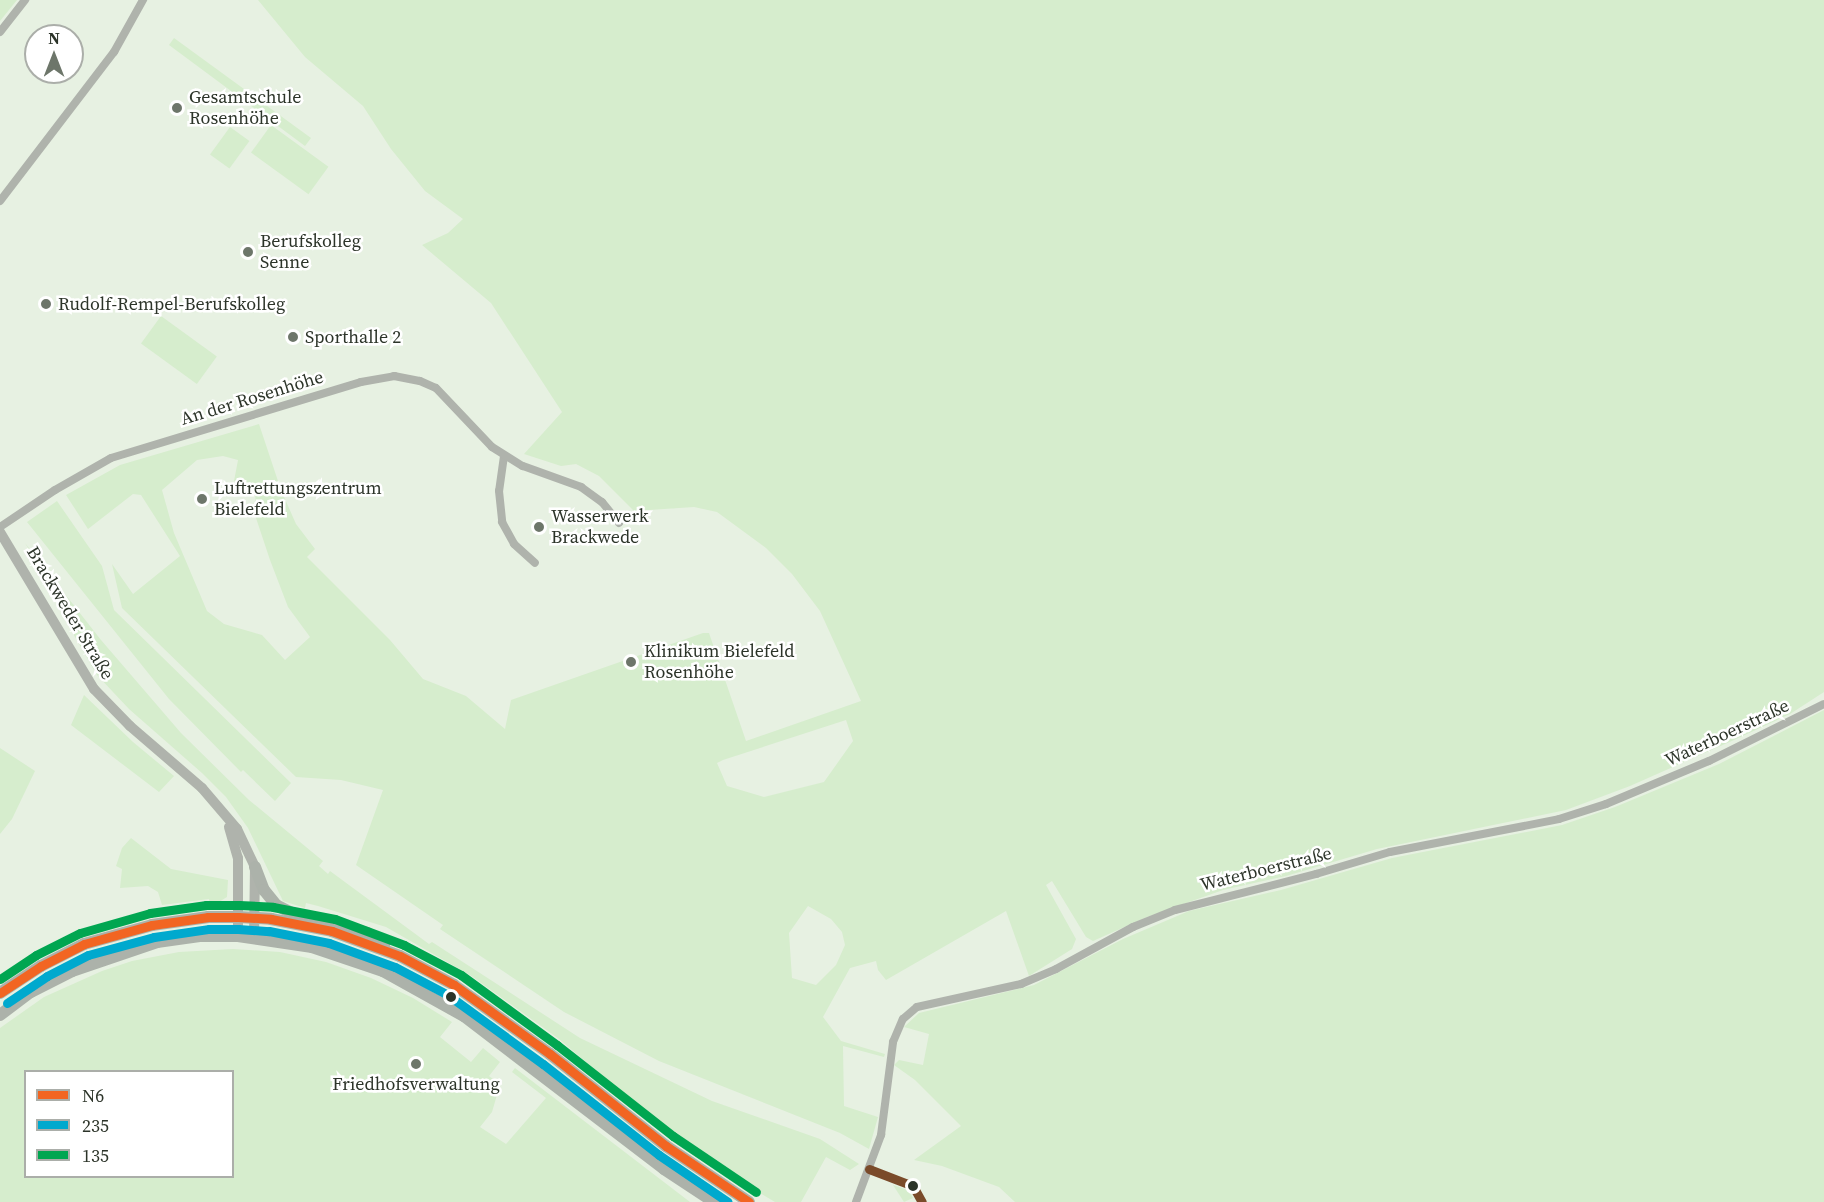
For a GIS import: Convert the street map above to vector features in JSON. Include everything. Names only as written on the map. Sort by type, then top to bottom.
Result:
[{"type":"main road","points":[[255,867],[264,890],[276,905],[292,913],[367,933],[400,956],[486,1006],[666,1146],[749,1202]]},
{"type":"main road","points":[[0,993],[48,962],[108,936],[178,920],[254,918],[332,931],[400,956]]},
{"type":"main road","points":[[0,1015],[50,981],[136,947],[179,938],[254,937],[335,953],[383,971],[437,999],[501,1043],[664,1169],[714,1202]]},
{"type":"street","points":[[0,32],[25,0]]},
{"type":"street","points":[[0,201],[114,52],[143,0]]},
{"type":"street","name":"An der Rosenhöhe","points":[[0,530],[63,485],[111,458],[383,377],[408,378],[435,388],[452,402],[484,440],[504,456],[523,466],[577,484],[602,502],[619,523]]},
{"type":"street","points":[[504,456],[499,491],[502,522],[514,544],[535,563]]},
{"type":"street","name":"Brackweder Straße","points":[[0,530],[94,689],[130,726],[185,771],[219,806],[237,829],[255,867],[254,937]]},
{"type":"street","name":"Waterboerstraße","points":[[856,1202],[881,1135],[893,1042],[903,1019],[917,1007],[1029,981],[1133,927],[1175,910],[1316,874],[1390,852],[1559,819],[1606,804],[1719,757],[1824,704]]},
{"type":"street","name":"Brackweder Straße","points":[[219,806],[236,844],[238,936]]},
{"type":"green space","points":[[0,0],[17,0],[0,21]]},
{"type":"green space","points":[[258,0],[1824,0],[1824,692],[1790,714],[1734,740],[1630,786],[1566,810],[1377,849],[1286,876],[1223,890],[1147,917],[1093,941],[1086,937],[1052,881],[1046,885],[1076,939],[1072,949],[1029,976],[1006,911],[886,980],[878,970],[876,961],[850,968],[823,1017],[841,1041],[885,1054],[884,1057],[843,1046],[844,1106],[878,1117],[869,1149],[840,1133],[659,1061],[564,1012],[440,929],[443,925],[356,865],[383,790],[341,780],[296,777],[122,608],[112,564],[133,594],[180,556],[141,495],[133,494],[88,529],[66,495],[120,465],[259,424],[281,490],[296,524],[315,549],[307,557],[390,640],[423,679],[466,696],[505,729],[511,700],[703,633],[709,633],[746,741],[861,701],[820,611],[792,574],[766,548],[717,512],[694,507],[634,511],[599,476],[576,464],[561,466],[524,454],[562,412],[491,303],[422,245],[448,233],[463,219],[425,191],[391,149],[363,106],[305,57]],"holes":[[[223,456],[238,460],[234,481],[255,486],[256,518],[270,560],[288,607],[310,637],[285,660],[262,635],[224,624],[207,611],[174,533],[162,490],[197,460]],[[846,720],[853,741],[824,782],[764,797],[727,786],[717,763]],[[808,906],[831,919],[842,932],[845,945],[836,965],[816,985],[792,978],[789,933]]]},
{"type":"green space","points":[[174,38],[311,138],[305,146],[169,45]]},
{"type":"green space","points":[[271,125],[328,167],[308,194],[251,153]]},
{"type":"green space","points":[[230,127],[249,141],[229,169],[210,155]]},
{"type":"green space","points":[[161,316],[217,357],[197,384],[141,344]]},
{"type":"green space","points":[[57,501],[102,566],[114,610],[291,783],[275,801],[243,770],[241,772],[169,699],[27,522]]},
{"type":"green space","points":[[25,543],[101,640],[181,733],[249,800],[323,861],[319,866],[328,874],[330,871],[429,944],[432,942],[580,1038],[712,1101],[820,1139],[859,1164],[850,1170],[826,1157],[801,1202],[775,1202],[728,1174],[667,1131],[559,1039],[470,975],[386,927],[318,906],[306,903],[305,908],[283,901],[248,828],[226,797],[129,709],[97,675],[64,618],[50,584]]},
{"type":"green space","points":[[84,695],[133,742],[174,776],[159,792],[71,725]]},
{"type":"green space","points":[[1824,710],[1824,1202],[1015,1202],[999,1187],[942,1166],[914,1160],[961,1126],[915,1080],[894,1065],[899,1060],[923,1065],[929,1034],[904,1027],[919,1013],[1034,985],[1123,939],[1189,911],[1281,890],[1392,858],[1562,825],[1615,807],[1719,764]]},
{"type":"green space","points":[[0,748],[35,771],[12,819],[0,834]]},
{"type":"green space","points":[[131,838],[171,869],[228,880],[227,897],[214,905],[210,905],[209,899],[162,905],[158,892],[148,886],[120,888],[122,869],[116,866],[122,848]]},
{"type":"green space","points":[[233,949],[280,952],[326,962],[371,978],[413,998],[452,1022],[440,1037],[471,1062],[483,1048],[500,1062],[489,1076],[493,1079],[491,1082],[499,1088],[492,1112],[480,1127],[506,1144],[546,1098],[512,1072],[515,1068],[690,1202],[0,1202],[0,1028],[44,997],[102,971],[132,961],[179,952]]},
{"type":"green space","points":[[893,1185],[908,1190],[913,1198],[904,1202]]},
{"type":"transit line","name":"135","points":[[0,979],[36,955],[80,933],[150,913],[206,905],[239,905],[273,907],[335,919],[404,945],[461,975],[557,1045],[673,1136],[756,1192]]},
{"type":"transit line","name":"N6","points":[[0,993],[41,966],[84,944],[152,925],[208,917],[238,917],[271,919],[332,931],[400,956],[454,985],[550,1054],[666,1146],[749,1202]]},
{"type":"transit line","name":"235","points":[[7,1003],[47,976],[88,955],[154,937],[209,929],[238,929],[269,931],[329,943],[395,967],[448,995],[543,1064],[659,1155],[728,1202]]},
{"type":"transit line","points":[[869,1169],[913,1186],[922,1202]]},
{"type":"place","name":"Gesamtschule Rosenhöhe","points":[[177,108]]},
{"type":"place","name":"Berufskolleg Senne","points":[[248,252]]},
{"type":"place","name":"Rudolf-Rempel-Berufskolleg","points":[[46,304]]},
{"type":"place","name":"Sporthalle 2","points":[[293,337]]},
{"type":"place","name":"Luftrettungszentrum Bielefeld","points":[[202,499]]},
{"type":"place","name":"Wasserwerk Brackwede","points":[[539,527]]},
{"type":"place","name":"Klinikum Bielefeld Rosenhöhe","points":[[631,662]]},
{"type":"place","name":"Friedhofsverwaltung","points":[[416,1064]]}]
